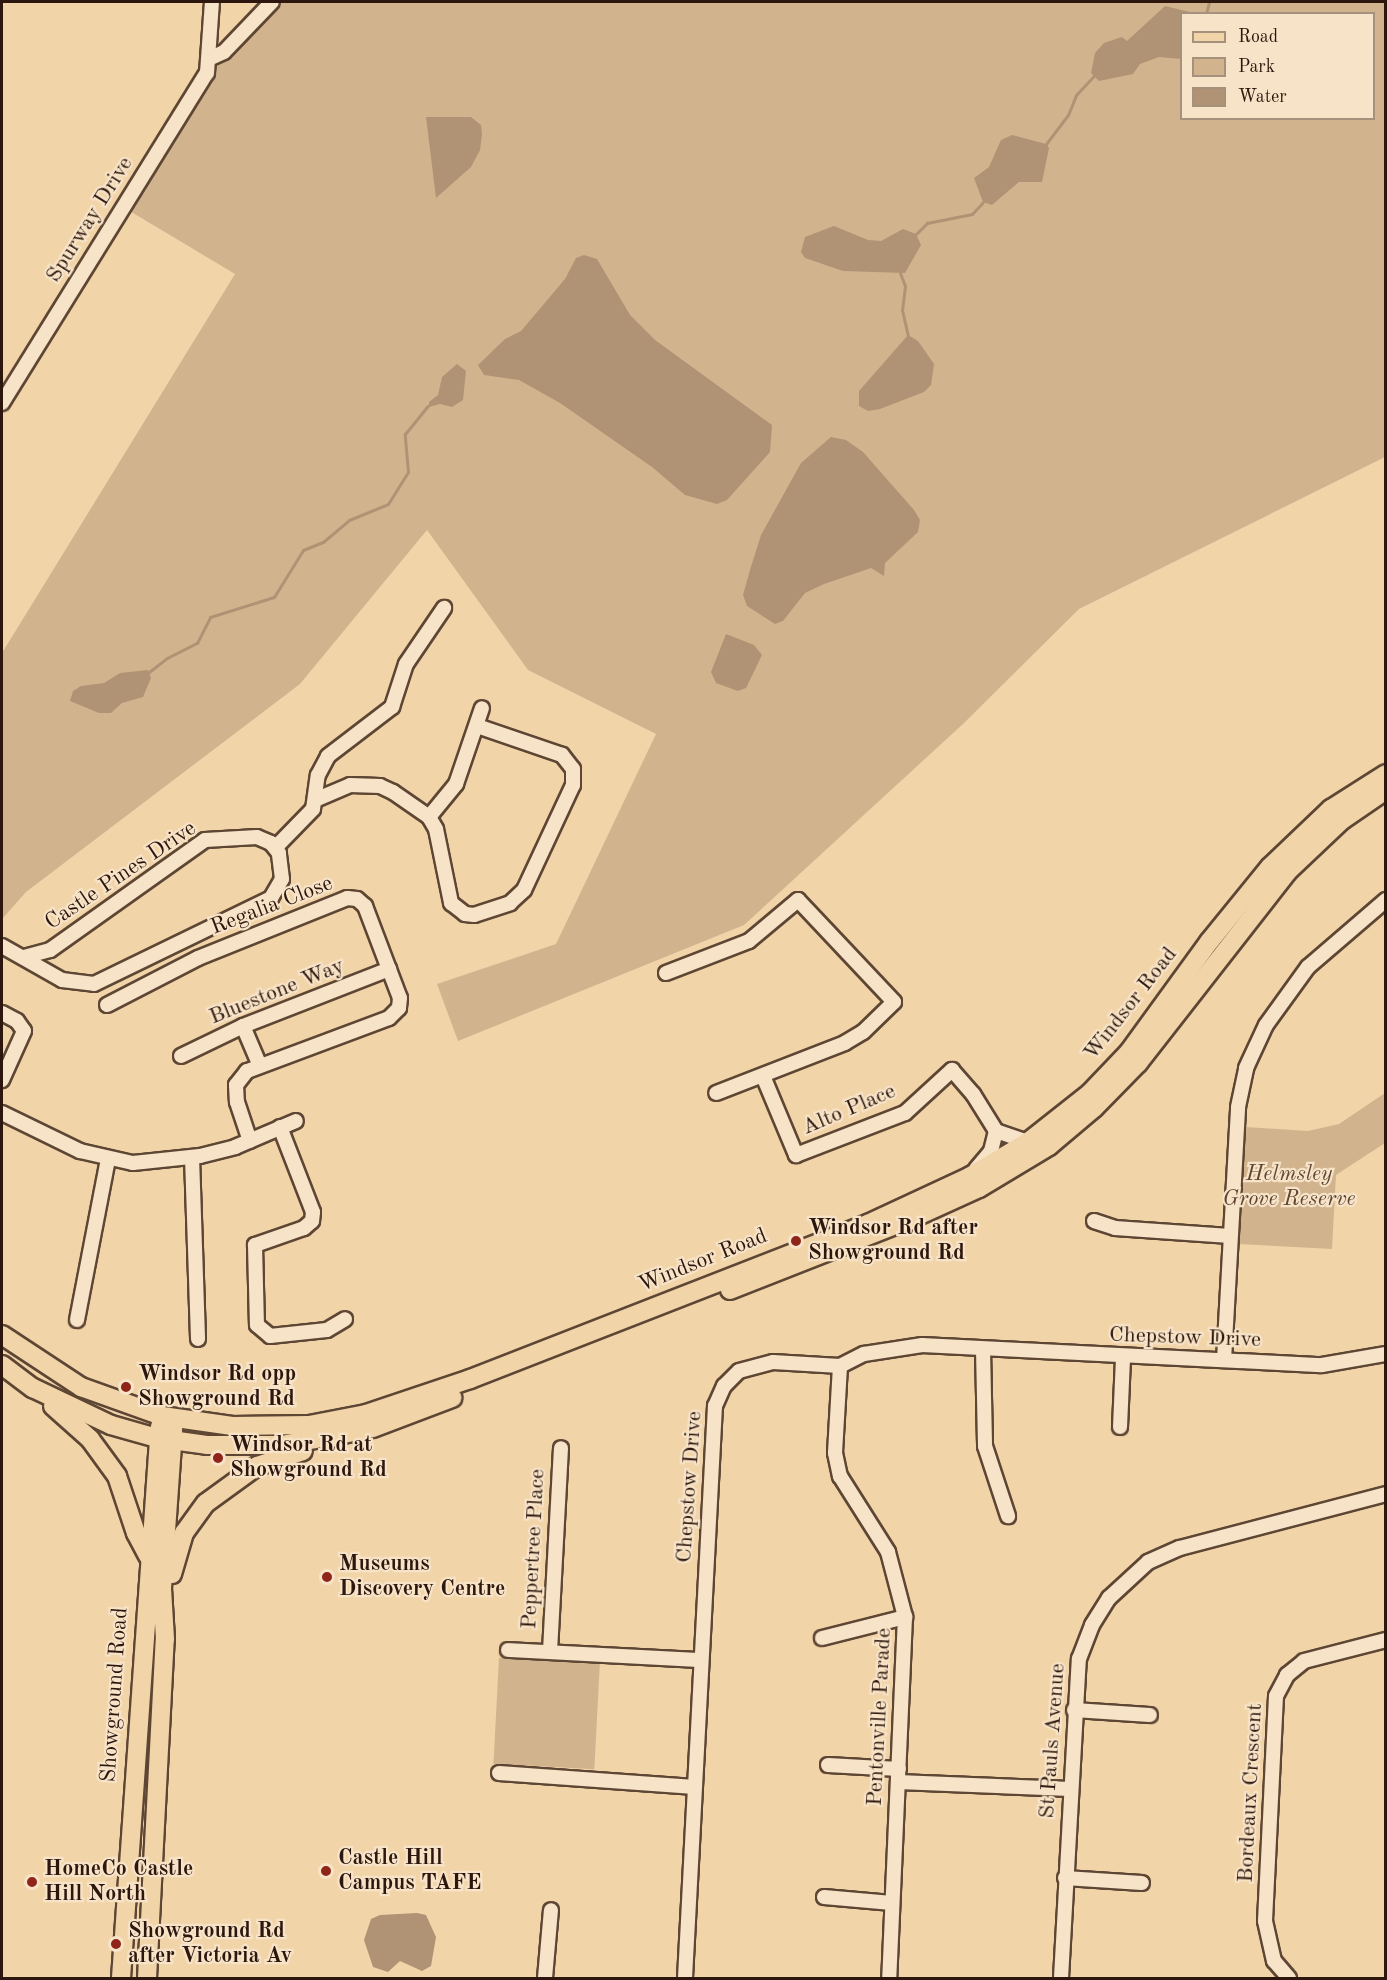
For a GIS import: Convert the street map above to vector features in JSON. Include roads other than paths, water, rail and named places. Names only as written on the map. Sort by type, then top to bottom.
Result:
[{"type":"main road","name":"Windsor Road","points":[[2,1335],[37,1361],[81,1387],[168,1417],[232,1426],[282,1427],[366,1414],[470,1379],[811,1243],[868,1224],[969,1177],[1028,1142],[1090,1093],[1129,1053],[1209,942],[1270,867],[1331,809],[1386,774]]},
{"type":"main road","name":"Windsor Road","points":[[2,1365],[33,1388],[83,1413],[164,1440],[228,1446],[281,1445],[373,1428],[873,1235],[980,1188],[1028,1161],[1072,1128],[1138,1063],[1287,872],[1342,820],[1386,790]]},
{"type":"main road","points":[[33,1388],[104,1455],[126,1496],[136,1533],[148,1556]]},
{"type":"main road","name":"Showground Road","points":[[121,1978],[148,1556],[168,1417]]},
{"type":"main road","points":[[165,1639],[180,1543],[206,1503],[266,1462],[373,1428]]},
{"type":"main road","name":"Showground Road","points":[[147,1978],[165,1639],[162,1588],[164,1440]]},
{"type":"street","name":"Spurway Drive","points":[[2,403],[207,73],[211,58],[212,2]]},
{"type":"street","points":[[211,58],[224,52],[272,2]]},
{"type":"street","points":[[2,946],[23,957],[30,964],[72,983],[87,985],[102,981],[271,898],[282,879],[276,847],[307,819],[315,800],[318,775],[328,756],[392,707],[406,664],[444,608]]},
{"type":"street","points":[[429,817],[456,784],[482,708]]},
{"type":"street","points":[[315,800],[350,785],[380,786],[429,817],[439,840],[448,895],[458,910],[465,914],[481,914],[518,898],[573,785],[573,769],[562,755],[477,726]]},
{"type":"street","name":"Castle Pines Drive","points":[[23,957],[50,950],[205,840],[247,836],[266,840],[276,847]]},
{"type":"street","name":"Regalia Close","points":[[107,1005],[198,958],[347,898],[357,899],[365,906],[400,998],[399,1008],[389,1018],[247,1071],[236,1085],[237,1102],[250,1141]]},
{"type":"street","points":[[666,973],[749,941],[798,900],[894,1002],[863,1032],[845,1043],[716,1093]]},
{"type":"street","points":[[1224,1360],[1238,1107],[1246,1068],[1266,1025],[1308,968],[1386,900]]},
{"type":"street","name":"Bluestone Way","points":[[181,1056],[243,1026],[389,969]]},
{"type":"street","points":[[2,1013],[17,1021],[24,1031],[2,1080]]},
{"type":"street","points":[[243,1026],[260,1066]]},
{"type":"street","name":"Alto Place","points":[[763,1076],[796,1155],[904,1113],[952,1070],[973,1094],[996,1131]]},
{"type":"street","points":[[2,1113],[56,1141],[108,1159],[133,1163],[192,1157],[250,1141],[296,1121]]},
{"type":"street","points":[[280,1127],[313,1212],[312,1221],[304,1228],[255,1245],[258,1325],[270,1336],[327,1330],[345,1319]]},
{"type":"street","points":[[969,1177],[991,1151],[996,1131],[1028,1142]]},
{"type":"street","points":[[192,1157],[198,1339]]},
{"type":"street","points":[[76,1320],[108,1159]]},
{"type":"street","points":[[1094,1221],[1114,1228],[1230,1236]]},
{"type":"street","name":"Chepstow Drive","points":[[685,1978],[715,1406],[724,1386],[739,1371],[754,1365],[840,1366],[890,1348],[922,1345],[1123,1357],[1322,1365],[1386,1354]]},
{"type":"street","points":[[983,1349],[985,1446],[1008,1516]]},
{"type":"street","points":[[1120,1427],[1123,1357]]},
{"type":"street","name":"Pentonville Parade","points":[[840,1366],[835,1453],[840,1476],[888,1552],[905,1617],[889,1978]]},
{"type":"street","name":"Peppertree Place","points":[[550,1652],[561,1448]]},
{"type":"street","name":"St Pauls Avenue","points":[[1061,1978],[1074,1710],[1079,1659],[1092,1625],[1109,1598],[1148,1562],[1180,1548],[1386,1494]]},
{"type":"street","points":[[822,1638],[905,1617]]},
{"type":"street","name":"Bordeaux Crescent","points":[[1289,1978],[1274,1961],[1265,1921],[1276,1696],[1287,1675],[1304,1661],[1386,1640]]},
{"type":"street","points":[[508,1650],[701,1660]]},
{"type":"street","points":[[1074,1710],[1150,1715]]},
{"type":"street","points":[[828,1765],[898,1775],[1070,1789]]},
{"type":"street","points":[[499,1773],[695,1787]]},
{"type":"street","points":[[1065,1878],[1142,1883]]},
{"type":"street","points":[[824,1897],[892,1903]]},
{"type":"street","points":[[545,1978],[550,1910]]},
{"type":"water","points":[[1165,6],[1190,12],[1180,12],[1180,59],[1159,57],[1140,64],[1133,74],[1099,81],[1091,73],[1095,53],[1104,43],[1122,37],[1127,41]]},
{"type":"water","points":[[426,117],[471,117],[481,125],[480,150],[471,167],[436,198]]},
{"type":"water","points":[[1012,135],[1046,144],[1049,148],[1042,182],[1019,182],[992,205],[983,202],[974,178],[989,167],[1001,140]]},
{"type":"water","points":[[834,226],[868,240],[881,241],[903,229],[916,234],[921,245],[905,273],[843,271],[805,258],[801,252],[805,237]]},
{"type":"water","points":[[584,255],[597,259],[630,315],[655,340],[772,425],[770,452],[727,500],[717,504],[685,495],[652,467],[560,403],[519,380],[484,375],[478,365],[505,339],[521,331],[565,279],[576,258]]},
{"type":"water","points":[[908,335],[918,341],[934,364],[931,385],[924,392],[880,409],[868,411],[859,406],[859,391]]},
{"type":"water","points":[[457,364],[466,371],[463,400],[452,407],[440,404],[429,407],[429,402],[438,395],[442,377]]},
{"type":"water","points":[[831,437],[846,440],[863,452],[914,510],[920,520],[918,532],[885,563],[884,576],[871,568],[824,584],[805,593],[783,621],[775,624],[747,606],[743,595],[750,570],[761,535],[801,463]]},
{"type":"water","points":[[726,634],[754,645],[762,655],[746,688],[738,691],[716,683],[711,672]]},
{"type":"water","points":[[148,670],[151,678],[143,697],[122,703],[111,713],[99,713],[70,701],[73,691],[81,686],[104,683],[120,673]]},
{"type":"water","points":[[417,1913],[426,1915],[436,1937],[431,1966],[422,1971],[400,1961],[388,1972],[373,1967],[364,1940],[371,1919],[380,1915]]},
{"type":"waterway","points":[[1206,12],[1209,2]]},
{"type":"waterway","points":[[1046,144],[1068,115],[1076,95],[1094,76]]},
{"type":"waterway","points":[[916,234],[927,223],[972,214],[983,202]]},
{"type":"waterway","points":[[900,273],[905,286],[902,310],[908,335]]},
{"type":"waterway","points":[[149,672],[167,658],[197,643],[210,617],[274,597],[303,550],[323,542],[349,520],[388,504],[408,472],[405,434],[428,406]]},
{"type":"place","name":"Windsor Rd after Showground Rd","points":[[796,1241]]},
{"type":"place","name":"Windsor Rd opp Showground Rd","points":[[126,1387]]},
{"type":"place","name":"Windsor Rd at Showground Rd","points":[[218,1458]]},
{"type":"place","name":"Museums Discovery Centre","points":[[327,1577]]},
{"type":"place","name":"Castle Hill Campus TAFE","points":[[326,1871]]},
{"type":"place","name":"HomeCo Castle Hill North","points":[[32,1882]]},
{"type":"place","name":"Showground Rd after Victoria Av","points":[[116,1944]]},
{"type":"park label","name":"Helmsley Grove Reserve","points":[[1289,1186]]}]
